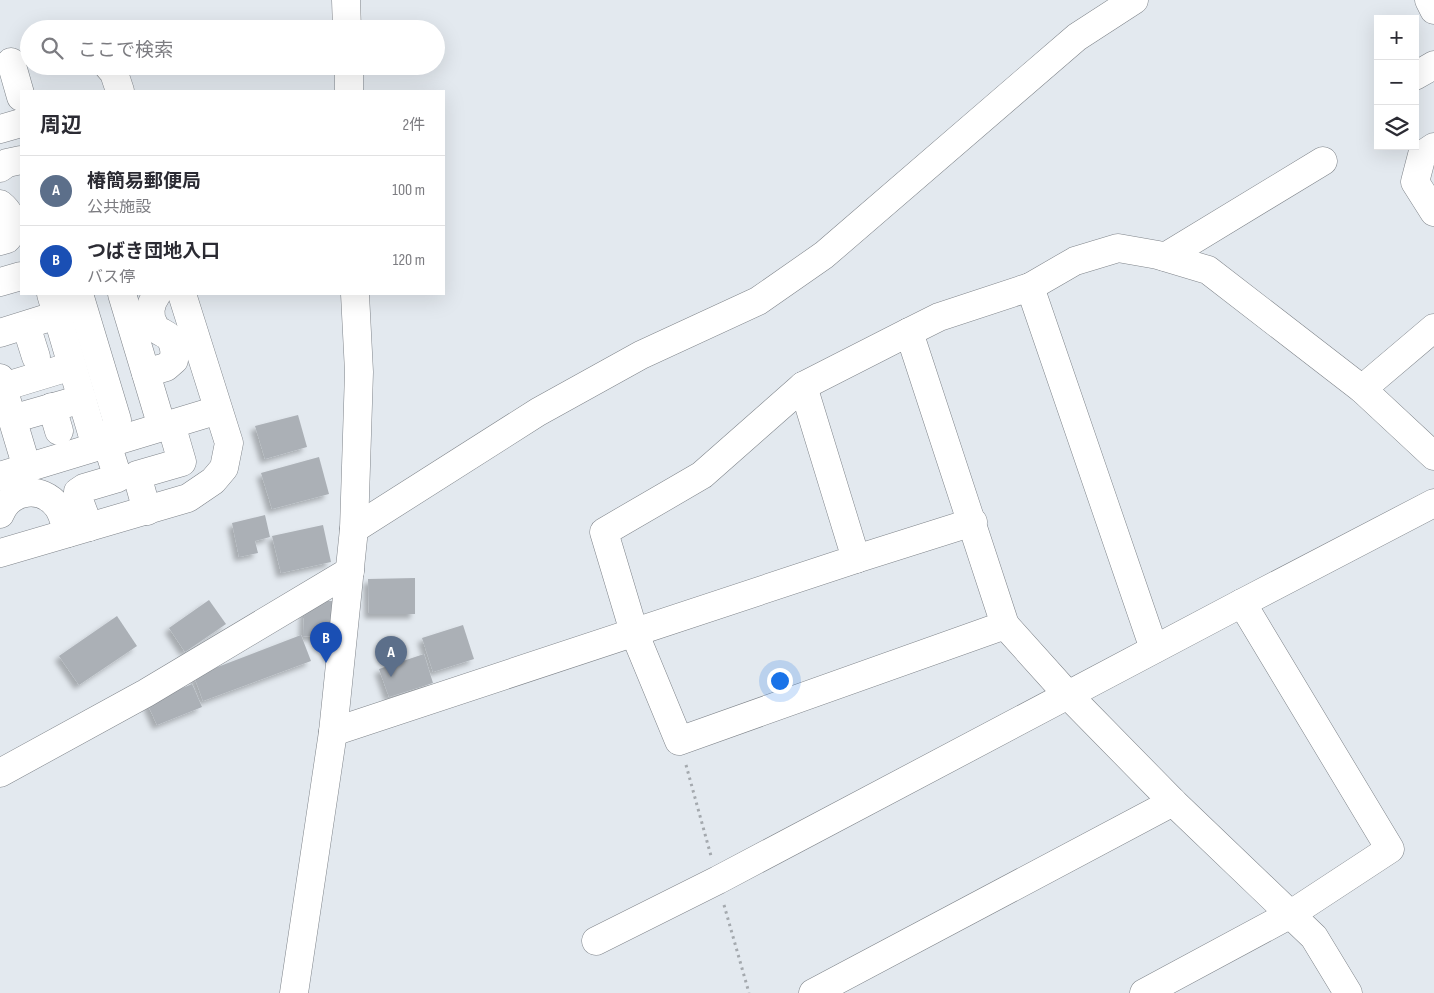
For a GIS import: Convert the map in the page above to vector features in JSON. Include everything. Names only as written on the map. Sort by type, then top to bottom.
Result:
[{"type":"street","points":[[346,0],[347,20]]},
{"type":"street","points":[[354,529],[538,412],[641,354],[758,301],[824,255],[1077,37],[1134,0]]},
{"type":"street","points":[[1429,0],[1434,10]]},
{"type":"street","points":[[13,61],[20,93]]},
{"type":"street","points":[[1419,74],[1434,65]]},
{"type":"street","points":[[115,75],[120,90]]},
{"type":"street","points":[[348,75],[349,90]]},
{"type":"street","points":[[0,129],[20,122]]},
{"type":"street","points":[[1434,147],[1422,155],[1414,182],[1434,212]]},
{"type":"street","points":[[0,168],[7,163],[20,160]]},
{"type":"street","points":[[1165,256],[1323,161]]},
{"type":"street","points":[[0,204],[7,210],[12,220],[13,231],[7,239],[0,241]]},
{"type":"street","points":[[1006,625],[679,740],[634,632],[604,532],[702,475],[803,386],[939,316],[1030,288],[1075,261],[1118,248],[1165,256],[1208,270],[1362,389],[1434,456]]},
{"type":"street","points":[[0,282],[20,276]]},
{"type":"street","points":[[1030,288],[1154,649]]},
{"type":"street","points":[[79,295],[117,420],[115,432],[101,445]]},
{"type":"street","points":[[122,295],[146,373],[182,462],[137,475],[147,510]]},
{"type":"street","points":[[146,373],[166,367],[174,360],[175,351],[169,338],[156,328],[150,318],[151,304],[156,295]]},
{"type":"street","points":[[0,553],[188,498],[213,481],[224,468],[228,443],[182,295]]},
{"type":"street","points":[[294,993],[333,732],[354,529],[359,372],[355,295]]},
{"type":"street","points":[[54,304],[82,399],[101,445],[118,478],[84,488],[78,492],[79,530]]},
{"type":"street","points":[[12,419],[39,366],[54,304]]},
{"type":"street","points":[[1362,389],[1434,328]]},
{"type":"street","points":[[909,332],[1006,625],[1068,695],[1173,802],[1314,936],[1348,993]]},
{"type":"street","points":[[0,333],[82,399]]},
{"type":"street","points":[[27,468],[1,377],[70,357]]},
{"type":"street","points":[[803,386],[856,559]]},
{"type":"street","points":[[0,476],[218,410]]},
{"type":"street","points":[[0,514],[2,508],[15,495],[29,492],[45,496],[59,507],[79,530]]},
{"type":"street","points":[[596,941],[718,880],[1434,503]]},
{"type":"street","points":[[333,732],[973,522]]},
{"type":"street","points":[[0,773],[146,693],[350,571]]},
{"type":"street","points":[[1144,993],[1291,914],[1390,849],[1242,603]]},
{"type":"street","points":[[813,993],[1173,802]]},
{"type":"building","points":[[298,415],[307,447],[265,459],[255,426]]},
{"type":"building","points":[[319,457],[329,494],[272,509],[261,473]]},
{"type":"building","points":[[265,515],[270,537],[255,541],[258,553],[239,557],[232,523]]},
{"type":"building","points":[[323,525],[331,562],[281,573],[272,536]]},
{"type":"building","points":[[415,578],[415,614],[369,614],[368,579]]},
{"type":"building","points":[[209,600],[226,624],[185,652],[169,628]]},
{"type":"building","points":[[305,600],[332,601],[331,637],[303,636]]},
{"type":"building","points":[[117,616],[137,646],[79,685],[59,656]]},
{"type":"building","points":[[463,625],[474,659],[433,672],[422,638]]},
{"type":"building","points":[[301,635],[311,661],[203,701],[194,676]]},
{"type":"building","points":[[424,654],[433,683],[389,697],[379,669]]},
{"type":"building","points":[[192,684],[202,707],[157,725],[147,703]]},
{"type":"place","name":"つばき団地入口","points":[[326,663]]},
{"type":"place","name":"椿簡易郵便局","points":[[391,677]]}]
